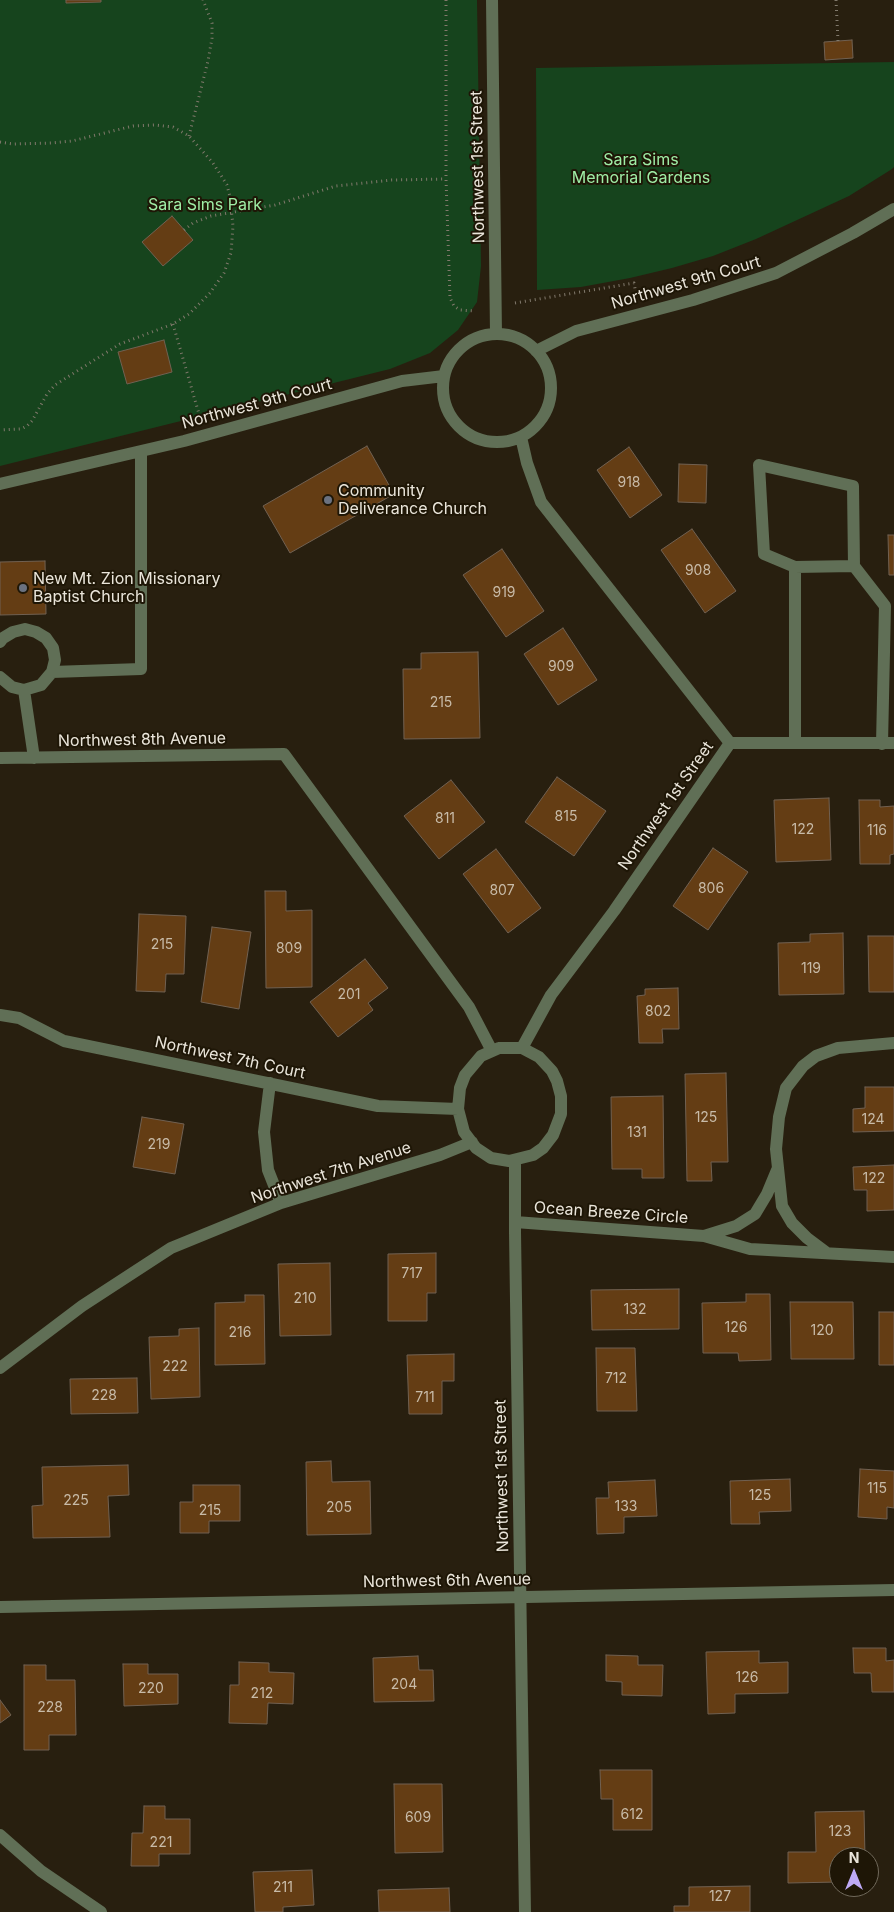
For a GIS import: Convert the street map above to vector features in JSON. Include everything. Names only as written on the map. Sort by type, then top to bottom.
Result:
[{"type":"street","name":"Northwest 1st Street","points":[[492,0],[496,334]]},
{"type":"street","name":"Northwest 9th Court","points":[[536,352],[576,331],[693,300],[776,273],[853,233],[894,209]]},
{"type":"street","points":[[496,334],[511,336],[525,342],[536,352],[546,365],[551,382],[550,398],[545,414],[534,427],[521,437],[503,442],[484,441],[468,434],[454,422],[446,408],[443,392],[444,376],[451,360],[463,346],[478,338],[496,334]]},
{"type":"street","name":"Northwest 9th Court","points":[[0,484],[141,451],[402,381],[444,376]]},
{"type":"street","name":"Northwest 1st Street","points":[[521,437],[527,463],[541,502],[730,743],[614,911],[551,995],[522,1048]]},
{"type":"street","points":[[52,672],[141,669],[141,451]]},
{"type":"street","points":[[730,743],[888,744],[885,606],[854,566],[853,486],[759,465],[764,554],[795,567],[854,566]]},
{"type":"street","points":[[795,567],[795,743]]},
{"type":"street","points":[[0,642],[13,632],[25,629],[36,632],[46,638],[53,648],[55,660],[52,672],[41,685],[24,690],[12,688],[0,677]]},
{"type":"street","points":[[24,690],[34,758]]},
{"type":"street","name":"Northwest 8th Avenue","points":[[0,758],[284,754],[469,1007],[492,1051]]},
{"type":"street","name":"Northwest 7th Court","points":[[0,1015],[19,1018],[64,1041],[378,1106],[458,1109]]},
{"type":"street","name":"Ocean Breeze Circle","points":[[827,1253],[806,1238],[792,1223],[782,1206],[776,1150],[779,1117],[786,1088],[803,1066],[816,1056],[838,1048],[894,1043]]},
{"type":"street","points":[[499,1048],[522,1048],[540,1057],[552,1071],[557,1081],[560,1096],[560,1114],[553,1135],[543,1148],[533,1155],[509,1161],[490,1158],[476,1148],[464,1132],[458,1109],[460,1088],[465,1076],[481,1056],[499,1048]]},
{"type":"street","points":[[270,1083],[264,1132],[268,1170],[281,1203]]},
{"type":"street","name":"Northwest 7th Avenue","points":[[0,1368],[82,1306],[171,1248],[281,1203],[440,1155],[472,1142]]},
{"type":"street","name":"Northwest 1st Street","points":[[515,1160],[526,1912]]},
{"type":"street","name":"Ocean Breeze Circle","points":[[704,1236],[736,1226],[755,1214],[767,1194],[778,1168]]},
{"type":"street","name":"Ocean Breeze Circle","points":[[515,1222],[704,1236],[750,1249],[894,1257]]},
{"type":"street","name":"Northwest 6th Avenue","points":[[0,1607],[894,1590]]},
{"type":"street","points":[[0,1836],[41,1871],[101,1912]]},
{"type":"path","points":[[189,136],[212,38],[212,23],[203,0]]},
{"type":"path","points":[[836,0],[838,41]]},
{"type":"path","points":[[0,142],[13,144],[65,141],[125,127],[155,125],[173,127],[189,136],[213,163],[227,185],[232,213],[231,253],[224,273],[200,304],[173,324],[120,344],[55,385],[47,394],[32,421],[27,426],[21,429],[0,430]]},
{"type":"path","points":[[184,230],[200,220],[275,205],[336,186],[392,180],[446,179]]},
{"type":"path","points":[[173,324],[199,414]]},
{"type":"green space","name":"Sara Sims Park","points":[[0,0],[477,0],[481,266],[477,302],[458,330],[430,353],[390,369],[0,466]]},
{"type":"green space","name":"Sara Sims Memorial Gardens","points":[[894,62],[894,167],[892,169],[849,196],[756,239],[713,256],[630,278],[581,287],[537,290],[536,68]]},
{"type":"building","points":[[66,0],[101,0],[101,2],[66,3]]},
{"type":"building","points":[[852,40],[853,58],[825,60],[824,42]]},
{"type":"building","points":[[172,216],[193,240],[163,266],[142,242]]},
{"type":"building","points":[[164,340],[172,372],[127,384],[118,352]]},
{"type":"building","name":"Community Deliverance Church","points":[[367,446],[394,494],[290,553],[263,506]]},
{"type":"building","points":[[629,447],[662,495],[630,518],[597,470]]},
{"type":"building","points":[[679,464],[707,465],[706,503],[678,502]]},
{"type":"building","points":[[692,529],[736,591],[705,613],[661,550]]},
{"type":"building","points":[[888,535],[894,535],[894,575],[889,575]]},
{"type":"building","points":[[502,549],[544,611],[506,637],[463,575]]},
{"type":"building","name":"New Mt. Zion Missionary Baptist Church","points":[[45,561],[46,614],[0,615],[0,562]]},
{"type":"building","points":[[563,628],[597,680],[558,705],[524,654]]},
{"type":"building","points":[[478,652],[480,738],[404,739],[403,669],[421,669],[421,653]]},
{"type":"building","points":[[557,777],[606,811],[574,856],[525,822]]},
{"type":"building","points":[[451,780],[485,822],[439,859],[404,816]]},
{"type":"building","points":[[829,798],[831,860],[776,862],[774,800]]},
{"type":"building","points":[[859,800],[880,800],[880,807],[894,806],[894,854],[890,855],[890,864],[860,864]]},
{"type":"building","points":[[713,848],[748,872],[708,930],[673,906]]},
{"type":"building","points":[[496,849],[541,908],[508,933],[463,874]]},
{"type":"building","points":[[265,891],[286,891],[286,911],[312,910],[312,987],[266,988]]},
{"type":"building","points":[[139,914],[186,916],[184,974],[166,974],[165,992],[136,991]]},
{"type":"building","points":[[212,927],[251,932],[239,1009],[201,1002]]},
{"type":"building","points":[[843,933],[844,994],[779,995],[778,943],[810,942],[810,934]]},
{"type":"building","points":[[868,936],[894,936],[894,992],[869,992]]},
{"type":"building","points":[[365,959],[388,988],[368,1003],[373,1010],[338,1037],[310,1002]]},
{"type":"building","points":[[678,988],[679,1029],[662,1029],[663,1043],[639,1043],[637,996],[645,995],[645,989]]},
{"type":"building","points":[[726,1073],[728,1162],[711,1162],[712,1181],[687,1181],[685,1074]]},
{"type":"building","points":[[865,1087],[894,1087],[894,1131],[853,1132],[853,1109],[865,1108]]},
{"type":"building","points":[[663,1096],[664,1178],[642,1178],[642,1169],[612,1169],[611,1097]]},
{"type":"building","points":[[142,1117],[184,1124],[175,1174],[133,1167]]},
{"type":"building","points":[[894,1165],[894,1210],[867,1211],[867,1190],[854,1190],[853,1167]]},
{"type":"building","points":[[436,1253],[436,1293],[427,1293],[427,1321],[388,1321],[388,1254]]},
{"type":"building","points":[[330,1263],[331,1335],[280,1336],[278,1264]]},
{"type":"building","points":[[679,1289],[679,1329],[592,1330],[591,1290]]},
{"type":"building","points":[[746,1294],[770,1294],[771,1360],[739,1361],[738,1353],[703,1353],[702,1303],[746,1302]]},
{"type":"building","points":[[245,1295],[264,1295],[265,1364],[215,1365],[215,1303],[245,1302]]},
{"type":"building","points":[[790,1302],[853,1302],[854,1359],[791,1359]]},
{"type":"building","points":[[879,1312],[894,1312],[894,1365],[879,1365]]},
{"type":"building","points":[[199,1328],[200,1397],[151,1399],[149,1337],[179,1336],[179,1329]]},
{"type":"building","points":[[596,1348],[635,1348],[637,1411],[597,1411]]},
{"type":"building","points":[[454,1354],[454,1381],[442,1381],[442,1414],[409,1414],[407,1355]]},
{"type":"building","points":[[137,1378],[138,1413],[71,1414],[70,1379]]},
{"type":"building","points":[[331,1461],[332,1482],[370,1481],[371,1534],[307,1535],[306,1462]]},
{"type":"building","points":[[128,1465],[129,1495],[108,1496],[110,1537],[33,1538],[32,1506],[43,1505],[42,1467]]},
{"type":"building","points":[[860,1469],[894,1471],[894,1508],[887,1507],[887,1519],[858,1517]]},
{"type":"building","points":[[790,1479],[791,1511],[759,1512],[760,1524],[731,1524],[730,1481]]},
{"type":"building","points":[[655,1480],[657,1516],[624,1517],[624,1533],[597,1534],[596,1498],[609,1498],[608,1482]]},
{"type":"building","points":[[193,1485],[240,1485],[240,1521],[209,1521],[209,1533],[180,1533],[180,1502],[193,1502]]},
{"type":"building","points":[[853,1648],[886,1648],[886,1661],[894,1660],[894,1692],[872,1692],[871,1673],[854,1673]]},
{"type":"building","points":[[759,1651],[759,1663],[788,1662],[788,1693],[735,1694],[735,1713],[708,1714],[706,1652]]},
{"type":"building","points":[[606,1655],[638,1656],[638,1665],[663,1665],[662,1696],[622,1695],[622,1682],[606,1681]]},
{"type":"building","points":[[418,1656],[419,1670],[433,1670],[434,1701],[374,1702],[373,1658]]},
{"type":"building","points":[[239,1662],[269,1663],[269,1672],[294,1673],[293,1704],[268,1703],[267,1724],[229,1723],[230,1685],[239,1685]]},
{"type":"building","points":[[123,1664],[148,1664],[148,1674],[178,1674],[178,1704],[124,1706]]},
{"type":"building","points":[[24,1665],[46,1665],[46,1680],[75,1680],[76,1735],[49,1735],[49,1750],[24,1750]]},
{"type":"building","points":[[0,1700],[11,1715],[0,1723]]},
{"type":"building","points":[[600,1770],[652,1770],[652,1830],[613,1830],[613,1799],[601,1799]]},
{"type":"building","points":[[394,1784],[442,1784],[443,1852],[395,1853]]},
{"type":"building","points":[[144,1806],[165,1806],[165,1819],[190,1819],[190,1854],[159,1854],[159,1866],[131,1866],[132,1833],[143,1833]]},
{"type":"building","points":[[864,1811],[865,1847],[829,1847],[829,1882],[788,1883],[788,1852],[816,1852],[815,1812]]},
{"type":"building","points":[[312,1870],[314,1905],[283,1907],[283,1912],[255,1912],[253,1872]]},
{"type":"building","points":[[750,1886],[750,1912],[674,1912],[674,1906],[689,1906],[689,1887]]},
{"type":"building","points":[[449,1888],[450,1912],[379,1912],[378,1890]]},
{"type":"place","name":"Community Deliverance Church","points":[[328,500]]},
{"type":"place","name":"New Mt. Zion Missionary Baptist Church","points":[[23,588]]}]
